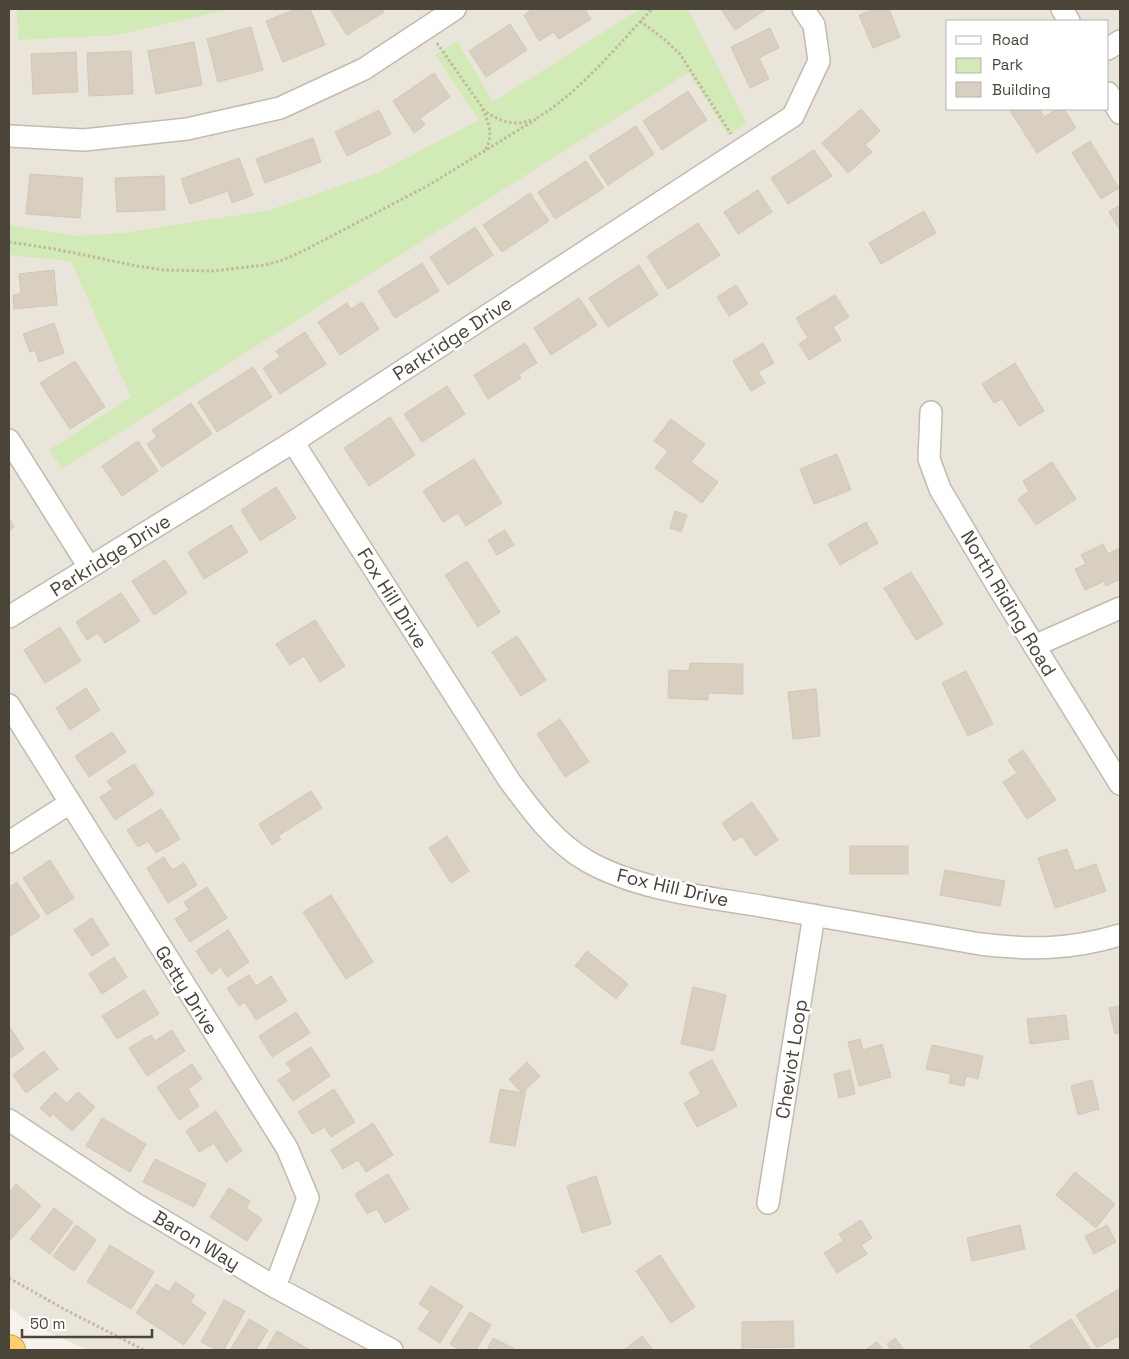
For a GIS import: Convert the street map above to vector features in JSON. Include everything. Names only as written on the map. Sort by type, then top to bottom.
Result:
[{"type":"street","points":[[9,136],[84,140],[187,128],[280,108],[364,69],[431,19],[455,9]]},
{"type":"street","name":"Parkridge Drive","points":[[9,617],[293,442],[793,116],[819,61],[814,25],[803,9]]},
{"type":"street","points":[[1062,9],[1068,20]]},
{"type":"street","points":[[1109,48],[1120,41]]},
{"type":"street","points":[[1109,96],[1120,113]]},
{"type":"street","name":"North Riding Road","points":[[931,412],[929,460],[940,489],[1034,646],[1120,784]]},
{"type":"street","points":[[9,440],[89,567]]},
{"type":"street","name":"Fox Hill Drive","points":[[293,442],[509,780],[531,811],[556,838],[586,860],[612,873],[639,882],[697,896],[980,944],[1017,948],[1051,948],[1066,947],[1120,935]]},
{"type":"street","points":[[1034,646],[1120,608]]},
{"type":"street","name":"Getty Drive","points":[[9,705],[287,1148],[308,1198],[275,1286]]},
{"type":"street","points":[[9,842],[70,803]]},
{"type":"street","name":"Cheviot Loop","points":[[768,1203],[814,916]]},
{"type":"street","name":"Baron Way","points":[[9,1120],[134,1203],[275,1286],[392,1350]]},
{"type":"path","points":[[9,242],[164,270],[213,271],[265,266],[283,260],[334,236],[429,185],[538,118],[558,104],[591,74],[652,9]]},
{"type":"path","points":[[431,19],[484,110],[494,118],[511,123],[522,124],[538,118]]},
{"type":"path","points":[[640,22],[665,40],[680,54],[741,149]]},
{"type":"path","points":[[476,156],[489,143],[489,126],[479,103]]},
{"type":"path","points":[[9,1278],[144,1350]]},
{"type":"shaded area","points":[[9,9],[1120,9],[1120,1350],[86,1350],[30,1323],[9,1307]]},
{"type":"green space","points":[[17,9],[229,9],[118,35],[18,40]]},
{"type":"green space","points":[[640,9],[688,9],[747,124],[728,135],[689,72],[62,469],[49,450],[131,397],[71,261],[9,255],[9,225],[74,236],[123,233],[270,210],[380,172],[479,120],[435,55],[457,41],[493,102]]},
{"type":"building","points":[[296,9],[310,9],[325,45],[283,62],[266,21]]},
{"type":"building","points":[[330,9],[382,9],[384,12],[347,35]]},
{"type":"building","points":[[533,9],[585,9],[591,19],[559,39],[554,32],[539,41],[524,15]]},
{"type":"building","points":[[721,9],[764,9],[765,10],[735,30]]},
{"type":"building","points":[[875,9],[889,9],[900,37],[873,48],[859,15]]},
{"type":"building","points":[[510,24],[527,50],[486,77],[469,51]]},
{"type":"building","points":[[251,27],[263,70],[218,82],[207,39]]},
{"type":"building","points":[[770,28],[779,48],[759,58],[769,79],[750,88],[731,47]]},
{"type":"building","points":[[194,42],[202,85],[156,94],[148,51]]},
{"type":"building","points":[[131,51],[133,94],[89,96],[87,53]]},
{"type":"building","points":[[76,52],[78,92],[33,94],[31,54]]},
{"type":"building","points":[[434,73],[450,97],[420,118],[425,125],[414,133],[393,101]]},
{"type":"building","points":[[688,91],[707,120],[662,150],[643,121]]},
{"type":"building","points":[[861,109],[880,131],[865,145],[872,152],[848,173],[822,143]]},
{"type":"building","points":[[379,110],[391,134],[347,156],[335,132]]},
{"type":"building","points":[[1010,110],[1040,110],[1044,117],[1055,110],[1065,110],[1076,128],[1037,153]]},
{"type":"building","points":[[636,126],[654,154],[608,185],[589,156]]},
{"type":"building","points":[[313,138],[321,162],[265,183],[256,159]]},
{"type":"building","points":[[1090,141],[1119,188],[1101,199],[1072,153]]},
{"type":"building","points":[[814,150],[832,176],[788,204],[771,178]]},
{"type":"building","points":[[239,158],[253,195],[232,203],[228,191],[190,204],[181,179]]},
{"type":"building","points":[[586,161],[604,188],[555,219],[538,192]]},
{"type":"building","points":[[30,174],[83,178],[80,218],[26,214]]},
{"type":"building","points":[[164,176],[165,210],[117,212],[115,178]]},
{"type":"building","points":[[758,190],[772,212],[738,234],[724,212]]},
{"type":"building","points":[[530,193],[549,221],[502,252],[483,225]]},
{"type":"building","points":[[1120,205],[1120,230],[1109,212]]},
{"type":"building","points":[[924,211],[936,233],[881,264],[869,243]]},
{"type":"building","points":[[698,223],[720,255],[668,289],[647,256]]},
{"type":"building","points":[[475,227],[493,255],[448,285],[430,257]]},
{"type":"building","points":[[422,263],[439,291],[395,318],[378,291]]},
{"type":"building","points":[[639,265],[658,295],[608,327],[589,298]]},
{"type":"building","points":[[54,270],[57,305],[14,309],[13,295],[21,294],[19,274]]},
{"type":"building","points":[[736,285],[748,304],[729,316],[717,297]]},
{"type":"building","points":[[835,295],[849,317],[833,327],[841,340],[809,360],[799,344],[808,338],[796,318]]},
{"type":"building","points":[[579,298],[597,325],[551,355],[534,328]]},
{"type":"building","points":[[362,302],[379,329],[340,355],[318,322],[347,303],[351,309]]},
{"type":"building","points":[[54,323],[64,353],[39,362],[35,350],[30,352],[23,334]]},
{"type":"building","points":[[305,332],[326,364],[280,394],[263,368],[280,357],[276,351]]},
{"type":"building","points":[[525,343],[537,363],[519,374],[521,378],[488,399],[474,375]]},
{"type":"building","points":[[763,343],[774,363],[758,372],[765,383],[751,391],[733,361]]},
{"type":"building","points":[[75,361],[105,407],[70,429],[40,383]]},
{"type":"building","points":[[1015,363],[1044,411],[1019,426],[1002,399],[994,403],[982,384]]},
{"type":"building","points":[[253,367],[272,397],[217,432],[198,402]]},
{"type":"building","points":[[447,386],[465,414],[422,442],[404,414]]},
{"type":"building","points":[[191,403],[212,434],[162,467],[147,444],[157,437],[152,430]]},
{"type":"building","points":[[390,417],[415,455],[369,486],[344,448]]},
{"type":"building","points":[[671,419],[705,444],[691,462],[718,482],[702,503],[655,468],[668,451],[654,441]]},
{"type":"building","points":[[138,441],[158,471],[122,496],[102,466]]},
{"type":"building","points":[[837,454],[851,490],[814,504],[800,469]]},
{"type":"building","points":[[474,459],[502,503],[466,526],[458,513],[443,522],[423,491]]},
{"type":"building","points":[[1052,462],[1076,499],[1036,525],[1018,499],[1029,491],[1023,481]]},
{"type":"building","points":[[276,487],[296,518],[260,541],[241,510]]},
{"type":"building","points":[[675,511],[687,515],[681,532],[670,528]]},
{"type":"building","points":[[9,518],[14,527],[9,531]]},
{"type":"building","points":[[866,522],[878,543],[840,565],[828,544]]},
{"type":"building","points":[[231,525],[248,552],[204,579],[188,552]]},
{"type":"building","points":[[505,530],[514,545],[497,555],[488,540]]},
{"type":"building","points":[[1103,544],[1108,554],[1120,548],[1120,579],[1106,586],[1104,581],[1085,590],[1075,569],[1086,564],[1081,555]]},
{"type":"building","points":[[165,560],[187,593],[154,615],[132,581]]},
{"type":"building","points":[[467,561],[500,612],[478,627],[445,575]]},
{"type":"building","points":[[911,572],[943,624],[916,640],[884,588]]},
{"type":"building","points":[[121,593],[140,621],[105,643],[98,633],[87,640],[76,622]]},
{"type":"building","points":[[315,620],[345,666],[320,682],[304,656],[290,665],[276,644]]},
{"type":"building","points":[[60,627],[81,661],[45,683],[24,650]]},
{"type":"building","points":[[517,636],[546,680],[521,696],[492,652]]},
{"type":"building","points":[[690,663],[743,664],[743,694],[708,693],[708,700],[668,698],[669,670],[689,671]]},
{"type":"building","points":[[966,671],[993,724],[968,736],[942,683]]},
{"type":"building","points":[[86,688],[100,710],[70,730],[56,708]]},
{"type":"building","points":[[816,689],[820,736],[793,739],[788,692]]},
{"type":"building","points":[[560,719],[589,762],[565,777],[537,734]]},
{"type":"building","points":[[112,732],[126,752],[89,777],[75,756]]},
{"type":"building","points":[[1023,750],[1056,800],[1027,819],[1003,782],[1017,773],[1008,760]]},
{"type":"building","points":[[134,764],[154,794],[115,820],[100,797],[113,789],[107,781]]},
{"type":"building","points":[[311,791],[322,808],[278,836],[281,839],[272,845],[259,824]]},
{"type":"building","points":[[752,802],[778,840],[755,856],[742,836],[734,841],[722,823]]},
{"type":"building","points":[[161,809],[180,839],[156,853],[148,841],[138,847],[127,830]]},
{"type":"building","points":[[447,836],[469,871],[451,883],[429,848]]},
{"type":"building","points":[[850,846],[908,846],[908,874],[850,874]]},
{"type":"building","points":[[1067,849],[1075,871],[1096,864],[1106,891],[1055,908],[1038,858]]},
{"type":"building","points":[[164,857],[172,870],[184,863],[197,885],[168,903],[147,868]]},
{"type":"building","points":[[50,860],[74,898],[47,915],[23,878]]},
{"type":"building","points":[[945,870],[1005,881],[1000,906],[940,895]]},
{"type":"building","points":[[17,882],[40,917],[9,937],[9,887]]},
{"type":"building","points":[[207,887],[227,918],[190,942],[175,919],[189,910],[184,902]]},
{"type":"building","points":[[331,895],[373,962],[346,979],[303,912]]},
{"type":"building","points":[[92,918],[109,945],[92,956],[74,930]]},
{"type":"building","points":[[228,930],[249,962],[227,977],[221,967],[211,974],[196,951]]},
{"type":"building","points":[[587,951],[628,984],[616,999],[575,966]]},
{"type":"building","points":[[114,957],[127,977],[102,994],[89,974]]},
{"type":"building","points":[[249,975],[256,986],[271,976],[287,1001],[256,1020],[245,1002],[239,1006],[227,988]]},
{"type":"building","points":[[693,987],[726,995],[714,1051],[681,1044]]},
{"type":"building","points":[[144,990],[159,1014],[117,1039],[102,1016]]},
{"type":"building","points":[[1120,1006],[1120,1033],[1115,1034],[1109,1008]]},
{"type":"building","points":[[296,1012],[310,1033],[272,1057],[259,1036]]},
{"type":"building","points":[[1066,1015],[1069,1039],[1030,1044],[1027,1019]]},
{"type":"building","points":[[9,1026],[24,1049],[9,1059]]},
{"type":"building","points":[[172,1030],[185,1051],[147,1076],[129,1048],[151,1035],[155,1041]]},
{"type":"building","points":[[860,1039],[863,1050],[882,1044],[891,1077],[859,1086],[848,1042]]},
{"type":"building","points":[[932,1045],[983,1056],[978,1079],[966,1076],[964,1086],[949,1083],[951,1074],[926,1069]]},
{"type":"building","points":[[311,1047],[330,1076],[293,1101],[278,1080],[292,1071],[286,1063]]},
{"type":"building","points":[[44,1051],[58,1069],[26,1093],[13,1075]]},
{"type":"building","points":[[712,1060],[737,1106],[697,1127],[684,1103],[701,1094],[689,1072]]},
{"type":"building","points":[[527,1062],[540,1076],[526,1089],[515,1146],[490,1142],[500,1089],[522,1093],[509,1079]]},
{"type":"building","points":[[192,1064],[202,1079],[188,1089],[199,1106],[179,1120],[157,1087]]},
{"type":"building","points":[[850,1070],[855,1094],[839,1098],[834,1074]]},
{"type":"building","points":[[1092,1080],[1099,1109],[1078,1115],[1071,1086]]},
{"type":"building","points":[[334,1089],[355,1122],[331,1137],[325,1127],[312,1134],[298,1112]]},
{"type":"building","points":[[55,1092],[67,1103],[78,1092],[95,1107],[72,1131],[53,1114],[50,1117],[40,1108]]},
{"type":"building","points":[[216,1111],[242,1151],[226,1162],[214,1143],[199,1152],[186,1131]]},
{"type":"building","points":[[102,1118],[146,1144],[130,1172],[86,1146]]},
{"type":"building","points":[[373,1123],[393,1155],[366,1172],[358,1160],[343,1169],[331,1150]]},
{"type":"building","points":[[155,1159],[206,1184],[194,1207],[143,1182]]},
{"type":"building","points":[[1075,1172],[1115,1204],[1096,1228],[1056,1195]]},
{"type":"building","points":[[388,1174],[409,1209],[385,1223],[377,1209],[367,1214],[355,1194]]},
{"type":"building","points":[[596,1176],[611,1224],[582,1233],[567,1186]]},
{"type":"building","points":[[16,1184],[41,1206],[10,1240],[9,1193]]},
{"type":"building","points":[[229,1188],[250,1201],[246,1208],[262,1219],[247,1241],[210,1217]]},
{"type":"building","points":[[54,1208],[73,1222],[50,1254],[30,1239]]},
{"type":"building","points":[[861,1220],[872,1238],[861,1245],[867,1254],[837,1273],[824,1253],[843,1241],[839,1234]]},
{"type":"building","points":[[76,1225],[96,1240],[74,1271],[53,1256]]},
{"type":"building","points":[[1020,1225],[1025,1249],[972,1261],[967,1238]]},
{"type":"building","points":[[1107,1225],[1116,1242],[1094,1254],[1085,1236]]},
{"type":"building","points":[[110,1245],[154,1272],[131,1309],[87,1282]]},
{"type":"building","points":[[660,1255],[695,1307],[671,1323],[636,1271]]},
{"type":"building","points":[[175,1282],[195,1295],[190,1302],[206,1313],[184,1345],[136,1313],[156,1284],[169,1292]]},
{"type":"building","points":[[431,1286],[463,1306],[440,1343],[418,1329],[430,1311],[419,1304]]},
{"type":"building","points":[[1119,1289],[1120,1340],[1118,1336],[1097,1348],[1076,1315]]},
{"type":"building","points":[[224,1300],[245,1311],[224,1350],[217,1350],[201,1342]]},
{"type":"building","points":[[470,1312],[491,1325],[476,1350],[460,1350],[450,1344]]},
{"type":"building","points":[[249,1319],[268,1330],[256,1350],[230,1350]]},
{"type":"building","points":[[1071,1319],[1091,1350],[1033,1350],[1030,1346]]},
{"type":"building","points":[[793,1321],[794,1347],[742,1348],[742,1322]]},
{"type":"building","points":[[277,1331],[310,1350],[266,1350]]},
{"type":"building","points":[[642,1336],[653,1350],[624,1350]]},
{"type":"building","points":[[493,1338],[517,1350],[487,1350]]},
{"type":"building","points":[[895,1338],[904,1350],[891,1350],[887,1344]]},
{"type":"building","points":[[877,1342],[883,1350],[865,1350]]}]
